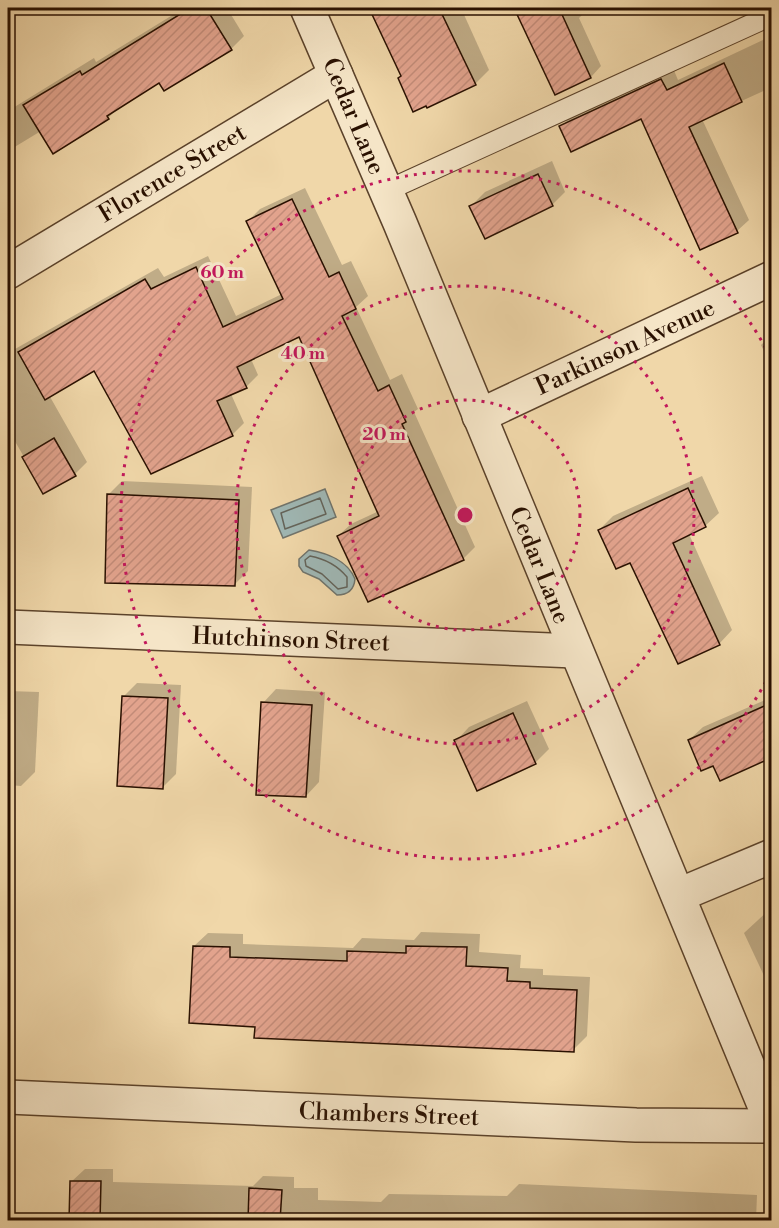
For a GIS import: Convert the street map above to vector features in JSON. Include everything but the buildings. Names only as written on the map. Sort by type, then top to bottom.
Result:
[{"type":"street","name":"Cedar Lane","points":[[307,8],[386,191],[575,651],[679,895],[771,1125]]},
{"type":"street","name":"Florence Street","points":[[8,272],[336,75]]},
{"type":"street","name":"Parkinson Avenue","points":[[479,416],[771,278]]},
{"type":"street","name":"Hutchinson Street","points":[[8,627],[575,651]]},
{"type":"street","points":[[679,895],[771,856]]},
{"type":"street","name":"Chambers Street","points":[[8,1097],[636,1125],[771,1125]]},
{"type":"lane","points":[[386,191],[771,15]]},
{"type":"water","points":[[325,489],[336,517],[283,538],[271,510]]},
{"type":"water","points":[[309,550],[330,556],[347,567],[355,579],[350,591],[337,595],[319,579],[303,572],[299,566],[299,559]]}]
